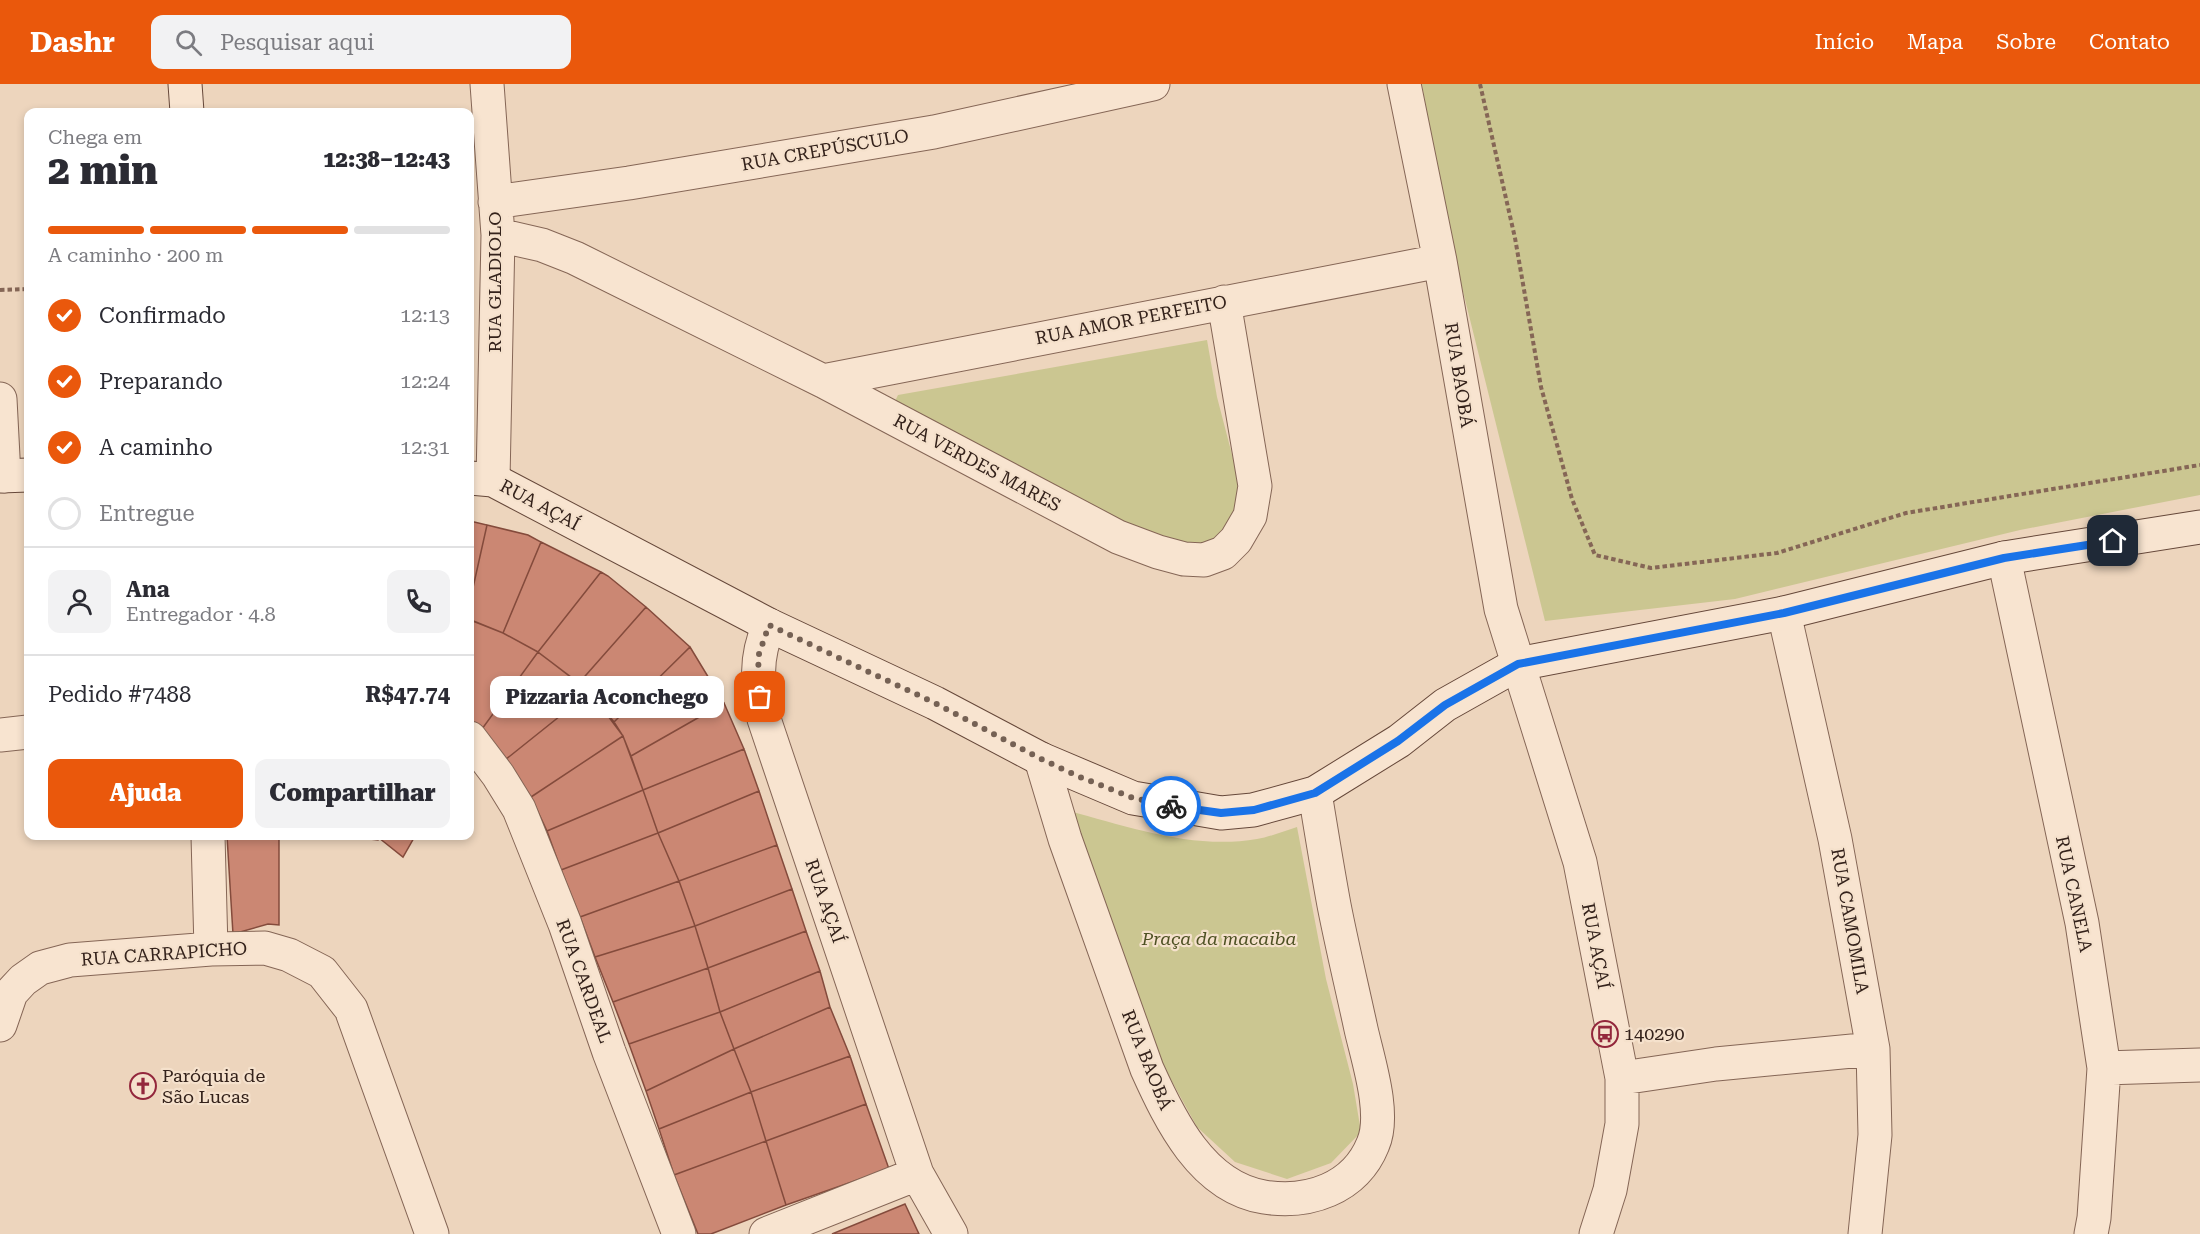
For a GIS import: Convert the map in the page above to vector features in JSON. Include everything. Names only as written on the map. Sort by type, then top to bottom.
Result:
[{"type":"street","points":[[185,84],[187,108]]},
{"type":"street","name":"RUA GLADIOLO","points":[[481,479],[498,235],[487,84]]},
{"type":"street","name":"RUA CREPÚSCULO","points":[[495,202],[629,183],[934,132],[1153,84]]},
{"type":"street","name":"RUA BAOBÁ","points":[[1404,84],[1440,261],[1501,609],[1518,664]]},
{"type":"street","name":"RUA VERDES MARES","points":[[498,235],[542,245],[575,258],[823,381],[1118,537],[1184,559],[1204,560],[1223,553],[1236,540],[1250,516],[1255,486],[1224,302]]},
{"type":"street","name":"RUA AMOR PERFEITO","points":[[823,381],[1440,261]]},
{"type":"street","points":[[0,399],[11,476]]},
{"type":"street","name":"RUA AÇAÍ","points":[[481,479],[769,625],[758,657],[760,697],[764,719],[917,1174],[951,1234]]},
{"type":"street","points":[[769,625],[935,703],[1041,759],[1133,798],[1221,813],[1254,810],[1315,793],[1398,741],[1445,705],[1518,664],[1784,613],[2004,558],[2200,527]]},
{"type":"street","name":"RUA CANELA","points":[[2004,558],[2082,923],[2104,1068],[2091,1234]]},
{"type":"street","name":"RUA CAMOMILA","points":[[1784,613],[1835,839],[1873,1049],[1875,1135],[1865,1234]]},
{"type":"street","name":"RUA AÇAÍ","points":[[1518,664],[1580,862],[1622,1078],[1622,1124],[1610,1190],[1596,1234]]},
{"type":"street","points":[[0,735],[24,732]]},
{"type":"street","name":"RUA CARDEAL","points":[[474,743],[498,775],[519,809],[565,924],[609,1052],[679,1234]]},
{"type":"street","name":"RUA BAOBÁ","points":[[1041,759],[1065,839],[1147,1069],[1163,1104],[1188,1146],[1218,1177],[1248,1195],[1284,1200],[1315,1196],[1334,1187],[1358,1168],[1374,1144],[1378,1118],[1372,1079],[1334,905],[1315,793]]},
{"type":"street","points":[[208,840],[211,949]]},
{"type":"street","name":"RUA CARRAPICHO","points":[[0,1025],[11,993],[23,980],[40,968],[70,960],[211,949],[265,948],[289,955],[322,972],[351,1009],[432,1234]]},
{"type":"street","points":[[1622,1078],[1716,1064],[1873,1049]]},
{"type":"street","points":[[2104,1068],[2200,1065]]},
{"type":"street","points":[[766,1234],[917,1174]]},
{"type":"path","points":[[1480,84],[1515,238],[1541,387],[1572,499],[1595,555],[1651,568],[1777,553],[1906,513],[2200,465]]},
{"type":"path","points":[[0,290],[24,289]]},
{"type":"green space","points":[[1422,84],[2200,84],[2200,495],[2020,530],[1735,599],[1545,621],[1443,211]]},
{"type":"green space","points":[[1207,340],[1217,397],[1242,493],[1230,537],[1209,555],[1166,545],[891,409],[898,395]]},
{"type":"green space","name":"Praça da macaiba","points":[[1069,811],[1138,830],[1209,842],[1257,839],[1297,827],[1326,979],[1353,1084],[1361,1132],[1331,1163],[1287,1179],[1235,1162],[1197,1127],[1158,1056]]},
{"type":"building","points":[[474,522],[487,525],[474,583]]},
{"type":"building","points":[[487,525],[528,535],[541,542],[503,633],[474,622],[474,583]]},
{"type":"building","points":[[541,542],[601,572],[538,652],[503,633]]},
{"type":"building","points":[[601,572],[646,607],[579,683],[538,652]]},
{"type":"building","points":[[646,607],[690,647],[614,722],[590,692],[579,683]]},
{"type":"building","points":[[474,621],[503,633],[538,652],[482,729],[474,724]]},
{"type":"building","points":[[690,647],[724,703],[631,756],[614,722]]},
{"type":"building","points":[[538,652],[590,692],[505,760],[482,729]]},
{"type":"building","points":[[590,692],[623,736],[531,797],[505,760]]},
{"type":"building","points":[[724,703],[744,749],[643,790],[631,756]]},
{"type":"building","points":[[623,736],[643,790],[547,831],[531,797]]},
{"type":"building","points":[[744,749],[759,791],[658,833],[643,790]]},
{"type":"building","points":[[643,790],[658,833],[561,870],[547,831]]},
{"type":"building","points":[[759,791],[777,845],[679,881],[658,833]]},
{"type":"building","points":[[658,833],[679,881],[580,917],[561,870]]},
{"type":"building","points":[[658,833],[679,881],[580,917],[561,870]]},
{"type":"building","points":[[227,840],[279,840],[279,925],[268,924],[233,934]]},
{"type":"building","points":[[382,840],[413,840],[403,857]]},
{"type":"building","points":[[777,845],[792,889],[695,926],[679,881]]},
{"type":"building","points":[[777,845],[792,889],[695,926],[679,881]]},
{"type":"building","points":[[679,881],[695,926],[595,957],[580,917]]},
{"type":"building","points":[[792,889],[806,931],[708,968],[695,926]]},
{"type":"building","points":[[695,926],[708,968],[613,1002],[595,957]]},
{"type":"building","points":[[806,931],[820,971],[720,1012],[708,968]]},
{"type":"building","points":[[708,968],[720,1012],[629,1044],[613,1002]]},
{"type":"building","points":[[820,971],[830,1007],[734,1049],[720,1012]]},
{"type":"building","points":[[830,1007],[850,1056],[751,1092],[734,1049]]},
{"type":"building","points":[[830,1007],[850,1056],[751,1092],[734,1049]]},
{"type":"building","points":[[720,1012],[734,1049],[646,1091],[629,1044]]},
{"type":"building","points":[[734,1049],[751,1092],[659,1129],[646,1091]]},
{"type":"building","points":[[850,1056],[866,1104],[766,1141],[751,1092]]},
{"type":"building","points":[[751,1092],[766,1141],[674,1175],[659,1129]]},
{"type":"building","points":[[866,1104],[889,1169],[786,1205],[766,1141]]},
{"type":"building","points":[[766,1141],[786,1205],[711,1234],[698,1234],[674,1175]]},
{"type":"building","points":[[905,1204],[919,1234],[832,1234]]},
{"type":"way so far","points":[[760,697],[758,657],[769,625],[935,703],[1080,777],[1133,798],[1171,806]]},
{"type":"place","name":"Pizzaria Aconchego","points":[[760,697]]},
{"type":"place","name":"140290","points":[[1605,1034]]},
{"type":"place","name":"Paróquia de São Lucas","points":[[143,1086]]},
{"type":"route","points":[[1171,806],[1221,813],[1254,810],[1315,793],[1398,741],[1445,705],[1518,664],[1784,613],[2004,558],[2113,541]]}]
